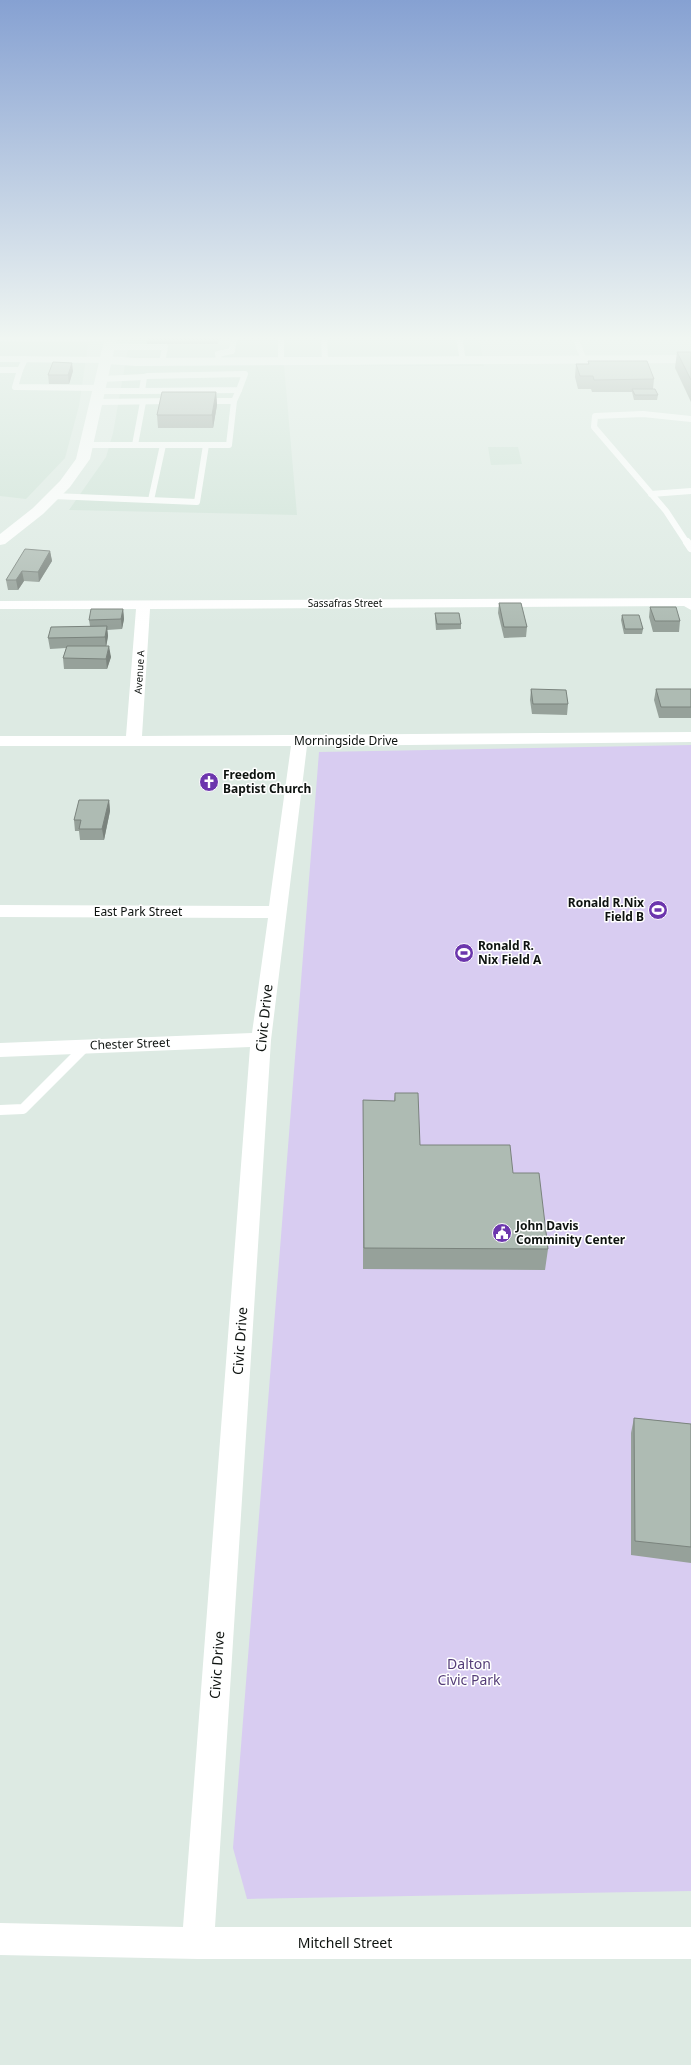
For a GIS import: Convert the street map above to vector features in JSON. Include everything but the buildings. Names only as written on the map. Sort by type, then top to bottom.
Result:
[{"type":"street","points":[[0,541],[65,484],[83,459],[89,433]]},
{"type":"street","name":"Sassafras Street","points":[[0,606],[143,604],[690,604]]},
{"type":"street","name":"Avenue A","points":[[134,740],[143,604]]},
{"type":"street","name":"Morningside Drive","points":[[0,742],[691,737]]},
{"type":"street","name":"Civic Drive","points":[[198,1943],[260,1040],[300,741]]},
{"type":"street","name":"East Park Street","points":[[0,911],[277,912]]},
{"type":"street","name":"Chester Street","points":[[0,1050],[260,1040]]},
{"type":"street","name":"Mitchell Street","points":[[0,1939],[198,1943],[691,1943]]},
{"type":"lane","points":[[135,445],[137,433]]},
{"type":"lane","points":[[86,446],[229,445],[230,433]]},
{"type":"lane","points":[[599,433],[666,511],[691,548]]},
{"type":"lane","points":[[151,500],[163,445]]},
{"type":"lane","points":[[53,496],[197,502],[206,445]]},
{"type":"lane","points":[[651,494],[691,491]]},
{"type":"lane","points":[[0,1110],[23,1109],[86,1046]]},
{"type":"shaded area","points":[[0,433],[72,433],[65,458],[26,499],[0,496]]},
{"type":"shaded area","points":[[113,433],[290,433],[297,515],[69,510],[106,457]]},
{"type":"shaded area","points":[[488,447],[518,447],[522,464],[491,465]]},
{"type":"green space","name":"Dalton Civic Park","points":[[691,745],[691,1891],[247,1899],[233,1848],[319,752]]},
{"type":"place","name":"Freedom Baptist Church","points":[[209,782]]},
{"type":"place","name":"Ronald R.Nix Field B","points":[[658,910]]},
{"type":"place","name":"Ronald R. Nix Field A","points":[[464,953]]},
{"type":"place","name":"John Davis Comminity Center","points":[[502,1233]]}]
